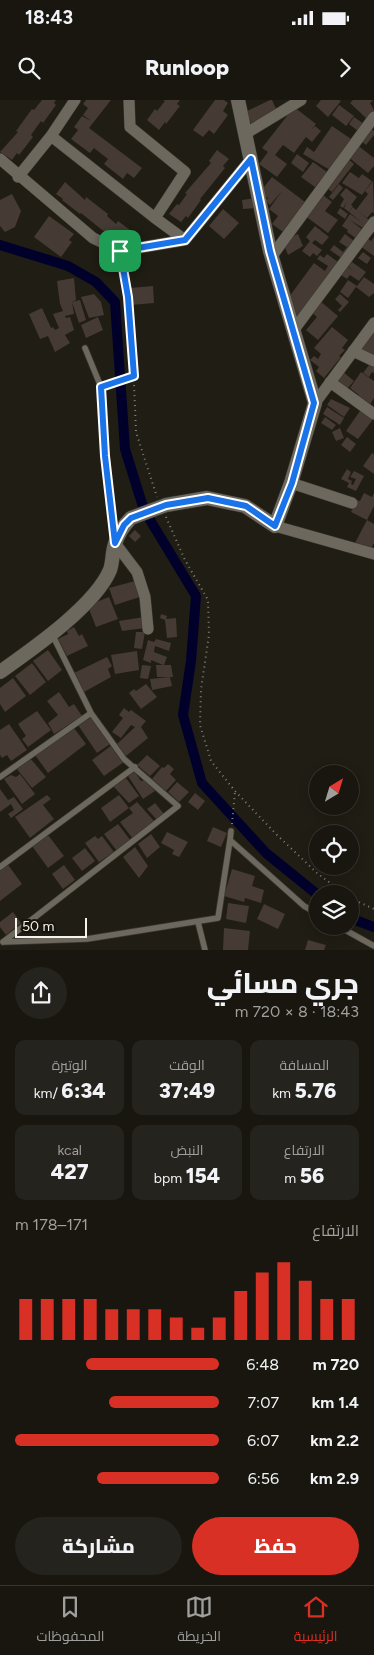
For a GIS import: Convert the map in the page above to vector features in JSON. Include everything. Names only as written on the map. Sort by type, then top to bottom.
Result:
[{"type":"street","points":[[18,177],[51,136],[75,100]]},
{"type":"street","points":[[129,100],[130,127],[185,172],[155,218]]},
{"type":"street","points":[[238,100],[272,256],[314,403]]},
{"type":"street","points":[[245,134],[301,100]]},
{"type":"street","points":[[272,256],[374,117]]},
{"type":"street","points":[[51,136],[185,240]]},
{"type":"street","points":[[0,159],[18,177],[93,238],[120,251],[185,240],[251,159]]},
{"type":"street","points":[[294,331],[374,222]]},
{"type":"street","points":[[275,526],[292,483],[314,403],[374,323]]},
{"type":"street","points":[[353,351],[374,361]]},
{"type":"street","points":[[330,382],[374,414]]},
{"type":"street","points":[[292,483],[352,503]]},
{"type":"street","points":[[0,672],[52,634],[95,593],[110,570],[115,543],[124,525],[131,518],[163,506],[208,498],[246,506],[275,526],[374,554]]},
{"type":"street","points":[[115,543],[138,572],[144,597],[148,629]]},
{"type":"lane","points":[[85,348],[101,387],[105,456],[115,543]]},
{"type":"lane","points":[[2,942],[178,806],[124,759],[91,713],[52,634]]},
{"type":"lane","points":[[0,777],[91,713]]},
{"type":"lane","points":[[0,867],[135,767]]},
{"type":"lane","points":[[2,942],[87,939],[218,918],[231,831]]},
{"type":"lane","points":[[230,840],[309,909]]},
{"type":"lane","points":[[198,922],[205,950]]},
{"type":"lane","points":[[354,935],[374,946]]},
{"type":"path","points":[[120,251],[128,297],[136,432],[185,560],[208,600],[209,635],[201,689],[200,725],[211,761],[235,792],[317,873],[333,885]]},
{"type":"path","points":[[101,387],[134,376]]},
{"type":"path","points":[[231,831],[235,792]]},
{"type":"path","points":[[359,902],[374,909]]},
{"type":"building","points":[[42,100],[56,100],[54,103],[56,105],[43,123],[41,121],[31,135],[33,137],[19,155],[17,153],[12,160],[0,152],[18,132],[16,131],[32,109],[34,110]]},
{"type":"building","points":[[86,100],[111,100],[89,128],[142,168],[134,178],[127,173],[123,179],[104,164],[108,159],[94,148],[90,153],[71,139],[78,130],[74,127],[82,116],[91,121],[83,115],[88,108],[83,104]]},
{"type":"building","points":[[163,100],[180,100],[177,104],[180,106],[159,130],[147,120],[155,109],[157,111],[165,101]]},
{"type":"building","points":[[215,100],[224,100],[228,103],[223,111],[228,115],[214,134],[209,130],[203,137],[193,130]]},
{"type":"building","points":[[272,100],[278,113],[252,125],[245,112]]},
{"type":"building","points":[[321,100],[341,101],[328,117],[316,106]]},
{"type":"building","points":[[353,100],[373,100],[370,103],[374,110],[366,118],[350,103]]},
{"type":"building","points":[[339,105],[354,116],[346,126],[332,115]]},
{"type":"building","points":[[294,107],[316,124],[311,130],[315,126],[321,131],[312,142],[306,137],[294,153],[283,145],[275,155],[287,164],[277,177],[259,164],[268,152],[262,148]]},
{"type":"building","points":[[354,117],[364,124],[358,131],[349,124]]},
{"type":"building","points":[[332,126],[351,139],[330,170],[303,154],[307,147],[314,152]]},
{"type":"building","points":[[370,128],[374,131],[374,135],[366,145],[360,140]]},
{"type":"building","points":[[356,144],[374,158],[374,166],[368,173],[347,156]]},
{"type":"building","points":[[217,150],[229,159],[223,166],[225,168],[200,199],[188,218],[186,216],[181,222],[169,214],[177,204],[179,205],[187,194],[185,193],[211,163],[209,161]]},
{"type":"building","points":[[297,154],[309,163],[303,172],[291,163]]},
{"type":"building","points":[[346,157],[354,164],[332,192],[323,185]]},
{"type":"building","points":[[313,162],[327,172],[315,187],[301,177]]},
{"type":"building","points":[[350,172],[359,178],[362,174],[372,181],[362,195],[342,183]]},
{"type":"building","points":[[272,177],[305,202],[283,232],[272,224],[278,216],[269,209],[282,191],[270,205],[266,201],[268,198],[260,192]]},
{"type":"building","points":[[373,181],[374,213],[372,212],[367,218],[358,211],[369,220],[363,228],[350,220],[363,230],[357,239],[342,226],[350,214],[361,222],[349,212],[353,207],[356,210],[368,194],[365,191]]},
{"type":"building","points":[[65,182],[85,200],[86,197],[108,214],[107,216],[116,224],[118,221],[130,230],[121,242],[113,236],[112,238],[56,194]]},
{"type":"building","points":[[339,184],[343,188],[333,200],[329,197]]},
{"type":"building","points":[[346,188],[357,197],[351,205],[353,206],[349,212],[344,208],[347,202],[343,208],[340,206],[344,199],[340,195]]},
{"type":"building","points":[[320,193],[332,202],[325,211],[338,220],[328,233],[304,215]]},
{"type":"building","points":[[12,194],[21,211],[15,227],[5,232],[0,226],[0,200]]},
{"type":"building","points":[[256,198],[257,208],[243,209],[242,200]]},
{"type":"building","points":[[340,208],[348,214],[345,219],[337,213]]},
{"type":"building","points":[[223,209],[239,223],[224,239],[209,226]]},
{"type":"building","points":[[49,216],[74,234],[69,240],[72,242],[61,257],[34,237]]},
{"type":"building","points":[[315,226],[329,237],[322,245],[315,240],[312,243],[322,250],[317,256],[313,253],[310,257],[302,251],[310,241],[306,237]]},
{"type":"building","points":[[298,234],[303,246],[288,255],[282,240]]},
{"type":"building","points":[[345,234],[357,243],[344,260],[330,250],[334,245],[343,252],[347,247],[339,242]]},
{"type":"building","points":[[374,237],[374,256],[360,246],[367,238],[371,241]]},
{"type":"building","points":[[363,252],[371,258],[367,264],[358,258]]},
{"type":"building","points":[[327,254],[341,264],[301,318],[289,310],[286,301],[314,263],[325,271],[328,266],[317,259],[320,255],[324,258]]},
{"type":"building","points":[[352,262],[366,272],[359,281],[350,275],[347,279],[341,275],[347,266],[353,271],[348,266]]},
{"type":"building","points":[[364,277],[374,284],[374,293],[369,297],[356,287],[348,298],[340,292],[348,280],[357,286]]},
{"type":"building","points":[[74,278],[76,300],[72,302],[74,314],[65,316],[66,318],[70,317],[74,330],[65,335],[70,343],[55,352],[48,336],[40,339],[29,314],[42,308],[51,328],[53,327],[55,330],[59,328],[53,314],[63,311],[60,304],[57,281]]},
{"type":"building","points":[[153,286],[154,303],[131,305],[130,288]]},
{"type":"building","points":[[94,294],[101,302],[104,315],[89,318],[81,297]]},
{"type":"building","points":[[340,294],[349,302],[340,312],[338,310],[342,306],[335,299]]},
{"type":"building","points":[[80,300],[86,320],[79,323],[72,302]]},
{"type":"building","points":[[320,301],[338,316],[318,340],[306,330],[317,317],[311,312]]},
{"type":"building","points":[[98,317],[103,330],[86,338],[81,325]]},
{"type":"building","points":[[332,327],[348,340],[342,348],[345,350],[339,356],[341,357],[324,378],[316,371],[319,367],[310,360],[314,356],[318,359],[321,354],[314,348]]},
{"type":"building","points":[[374,329],[374,359],[360,350]]},
{"type":"building","points":[[372,361],[374,363],[374,373],[372,372],[369,377],[363,373]]},
{"type":"building","points":[[342,371],[354,381],[347,389],[335,380]]},
{"type":"building","points":[[361,372],[374,381],[374,398],[369,406],[355,399],[359,395],[350,388]]},
{"type":"building","points":[[331,399],[350,408],[344,417],[327,405]]},
{"type":"building","points":[[327,407],[344,418],[340,425],[323,414]]},
{"type":"building","points":[[360,411],[374,418],[358,439],[346,431]]},
{"type":"building","points":[[325,417],[336,425],[332,430],[321,423]]},
{"type":"building","points":[[340,428],[344,438],[336,441],[332,432]]},
{"type":"building","points":[[347,437],[356,444],[350,452],[341,445]]},
{"type":"building","points":[[372,453],[374,454],[374,474],[363,466]]},
{"type":"building","points":[[347,469],[351,472],[348,479],[352,481],[351,484],[353,485],[356,479],[350,477],[354,471],[364,476],[356,491],[347,487],[349,483],[341,479]]},
{"type":"building","points":[[364,493],[372,497],[374,493],[374,506],[367,520],[351,512],[357,500],[360,501]]},
{"type":"building","points":[[367,520],[374,524],[374,543],[370,550],[355,543]]},
{"type":"building","points":[[135,530],[141,536],[135,542],[129,536]]},
{"type":"building","points":[[135,581],[140,597],[115,605],[109,588]]},
{"type":"building","points":[[109,597],[118,619],[96,627],[89,609],[94,606],[94,603]]},
{"type":"building","points":[[161,614],[167,616],[166,619],[176,618],[177,637],[167,638],[165,620],[160,618]]},
{"type":"building","points":[[144,617],[145,628],[122,631],[119,621]]},
{"type":"building","points":[[74,627],[79,636],[82,634],[88,646],[67,656],[58,639],[68,634],[67,631]]},
{"type":"building","points":[[136,632],[145,632],[142,649],[134,648]]},
{"type":"building","points":[[156,639],[171,643],[169,651],[155,646],[154,652],[167,657],[164,665],[171,665],[173,677],[157,677],[156,665],[163,665],[151,660],[151,663],[143,660],[148,640],[154,642]]},
{"type":"building","points":[[48,650],[62,670],[48,681],[33,661]]},
{"type":"building","points":[[137,651],[139,670],[115,674],[111,655]]},
{"type":"building","points":[[107,657],[112,666],[108,669],[111,677],[84,692],[74,673]]},
{"type":"building","points":[[32,663],[46,682],[30,695],[15,676]]},
{"type":"building","points":[[142,665],[151,666],[148,679],[140,678]]},
{"type":"building","points":[[170,677],[172,686],[152,690],[150,679]]},
{"type":"building","points":[[13,678],[26,696],[5,712],[0,704],[0,688]]},
{"type":"building","points":[[146,684],[157,697],[141,709],[129,693],[134,689],[136,691]]},
{"type":"building","points":[[59,692],[69,707],[74,704],[82,716],[54,734],[48,723],[58,715],[47,701]]},
{"type":"building","points":[[124,708],[129,712],[131,710],[146,721],[141,727],[148,738],[126,756],[117,744],[135,727],[131,725],[121,738],[112,732],[123,718],[119,715]]},
{"type":"building","points":[[37,711],[51,730],[28,747],[22,739],[26,736],[18,724]]},
{"type":"building","points":[[91,716],[110,744],[97,753],[78,725]]},
{"type":"building","points":[[9,724],[27,750],[11,761],[7,755],[2,758],[0,755],[0,730]]},
{"type":"building","points":[[74,728],[86,744],[48,773],[35,755]]},
{"type":"building","points":[[112,745],[124,762],[104,776],[92,760]]},
{"type":"building","points":[[147,755],[160,766],[150,776],[137,765]]},
{"type":"building","points":[[30,758],[46,777],[32,788],[17,769]]},
{"type":"building","points":[[168,764],[174,769],[170,774],[176,780],[166,791],[152,779],[162,767],[164,768]]},
{"type":"building","points":[[134,771],[141,781],[145,780],[155,791],[143,799],[128,776]]},
{"type":"building","points":[[20,774],[35,794],[22,804],[4,779],[11,775],[16,777]]},
{"type":"building","points":[[126,778],[139,796],[129,803],[113,786]]},
{"type":"building","points":[[177,782],[189,792],[179,802],[168,792]]},
{"type":"building","points":[[0,789],[8,800],[14,797],[23,809],[11,818],[8,814],[14,810],[11,804],[0,812]]},
{"type":"building","points":[[195,793],[205,801],[198,810],[188,802]]},
{"type":"building","points":[[47,795],[51,799],[43,805],[54,819],[30,838],[15,817]]},
{"type":"building","points":[[119,795],[129,808],[110,822],[101,808]]},
{"type":"building","points":[[137,802],[154,821],[133,839],[120,822],[133,813],[129,808]]},
{"type":"building","points":[[155,803],[164,814],[157,820],[147,809]]},
{"type":"building","points":[[118,824],[131,841],[117,851],[104,834]]},
{"type":"building","points":[[213,827],[227,833],[221,847],[207,841]]},
{"type":"building","points":[[167,832],[188,842],[179,857],[172,854],[174,850],[161,843]]},
{"type":"building","points":[[151,834],[160,847],[147,858],[138,844]]},
{"type":"building","points":[[48,835],[64,856],[48,868],[32,846]]},
{"type":"building","points":[[95,836],[98,839],[102,836],[114,852],[99,862],[85,843]]},
{"type":"building","points":[[135,847],[148,866],[139,878],[123,857]]},
{"type":"building","points":[[85,848],[95,861],[82,871],[72,858]]},
{"type":"building","points":[[6,862],[22,884],[0,901],[0,867]]},
{"type":"building","points":[[64,865],[75,880],[63,889],[52,874]]},
{"type":"building","points":[[232,869],[255,876],[252,886],[264,890],[261,903],[245,898],[244,902],[224,896]]},
{"type":"building","points":[[228,903],[249,906],[246,923],[226,919]]},
{"type":"building","points":[[264,904],[285,914],[278,929],[257,919]]},
{"type":"building","points":[[13,912],[21,923],[6,935],[0,927],[0,922]]},
{"type":"building","points":[[224,928],[250,931],[248,950],[223,950]]},
{"type":"building","points":[[308,940],[326,945],[324,950],[305,950]]},
{"type":"waterway","points":[[0,245],[68,266],[96,282],[115,302],[125,449],[144,510],[196,596],[191,661],[183,715],[202,783],[266,853],[309,888]]},
{"type":"waterway","points":[[359,921],[374,927]]},
{"type":"route","points":[[251,159],[270,251],[314,403],[292,483],[275,526],[246,506],[208,498],[166,505],[131,518],[124,525],[115,543],[105,456],[101,387],[134,376],[128,297],[120,251],[160,246],[185,240],[251,159]]}]
